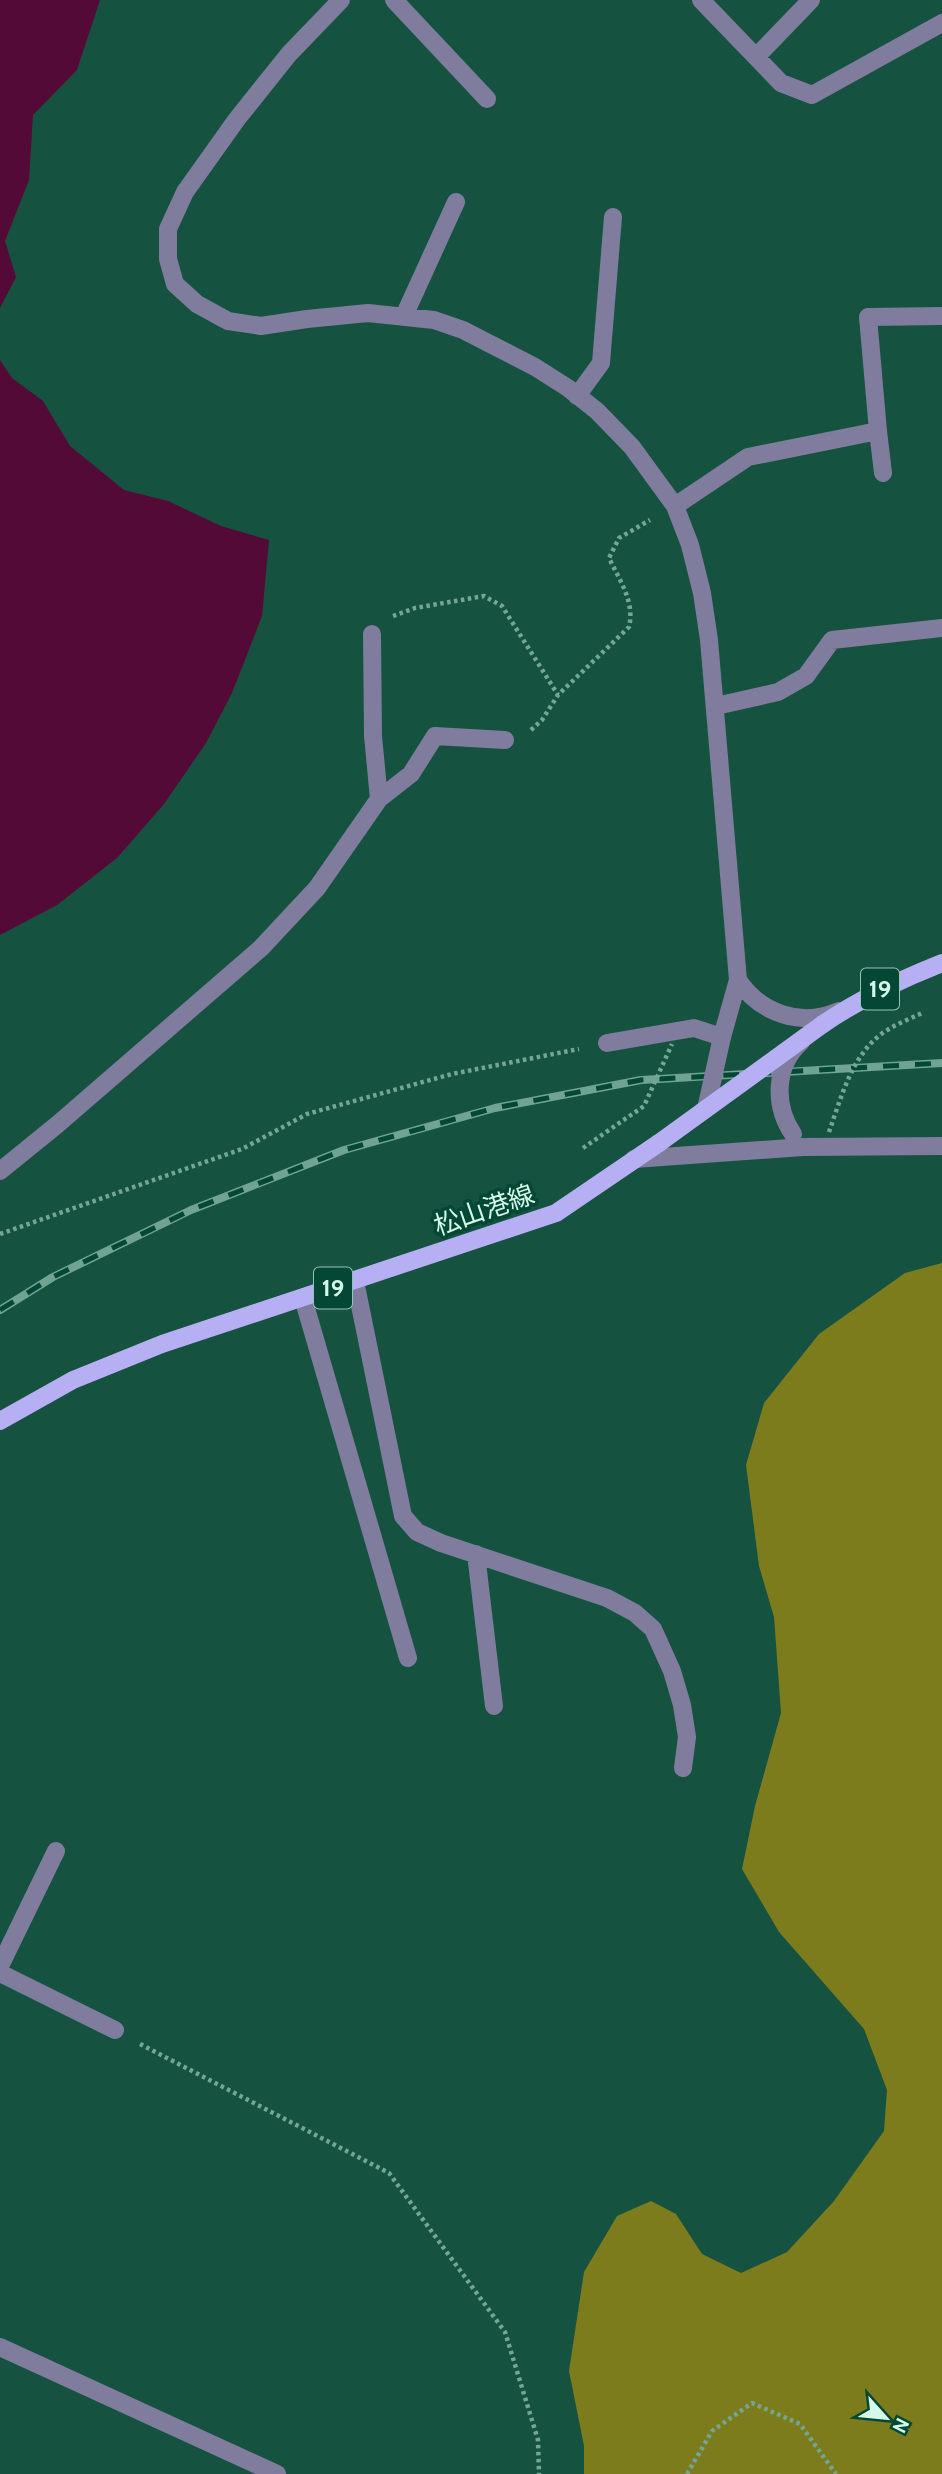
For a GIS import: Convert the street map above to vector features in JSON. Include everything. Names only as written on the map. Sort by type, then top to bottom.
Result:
[{"type":"main road","name":"松山港線","points":[[0,1421],[86,1374],[162,1344],[556,1213],[659,1143],[848,1007],[888,985],[942,963]]},
{"type":"street","points":[[341,0],[289,54],[237,119],[185,192],[168,229],[168,259],[175,284],[197,304],[228,321],[261,326],[368,313],[434,320],[463,330],[535,367],[597,411],[632,447],[675,506],[690,545],[702,593],[716,706],[738,980],[705,1109]]},
{"type":"street","points":[[394,0],[487,99]]},
{"type":"street","points":[[701,0],[781,83],[812,95],[942,23]]},
{"type":"street","points":[[756,57],[811,0]]},
{"type":"street","points":[[404,316],[456,202]]},
{"type":"street","points":[[577,396],[601,363],[613,217]]},
{"type":"street","points":[[883,473],[868,317],[942,316]]},
{"type":"street","points":[[675,506],[748,457],[878,432]]},
{"type":"street","points":[[716,706],[778,692],[806,676],[832,640],[942,628]]},
{"type":"street","points":[[372,634],[373,736],[379,799]]},
{"type":"street","points":[[0,1171],[58,1125],[261,948],[317,888],[379,799],[411,774],[435,736],[505,740]]},
{"type":"street","points":[[738,980],[755,1000],[778,1014],[819,1017],[848,1007]]},
{"type":"street","points":[[798,1140],[783,1116],[780,1104],[781,1079],[797,1045],[819,1027]]},
{"type":"street","points":[[607,1043],[694,1028],[722,1037]]},
{"type":"street","points":[[634,1159],[798,1140],[942,1146]]},
{"type":"street","points":[[355,1281],[403,1516],[417,1532],[607,1598],[635,1613],[653,1629],[673,1671],[682,1705],[687,1737],[683,1768]]},
{"type":"street","points":[[303,1298],[408,1658]]},
{"type":"street","points":[[476,1554],[494,1706]]},
{"type":"street","points":[[0,1966],[56,1851]]},
{"type":"street","points":[[0,1973],[115,2030]]},
{"type":"street","points":[[0,2347],[277,2474]]},
{"type":"path","points":[[505,740],[525,735],[542,720],[558,695],[629,626],[633,612],[609,558],[619,538],[675,506]]},
{"type":"path","points":[[372,634],[379,621],[415,608],[484,596],[502,606],[558,695]]},
{"type":"path","points":[[829,1132],[845,1086],[862,1051],[882,1033],[924,1012]]},
{"type":"path","points":[[0,1234],[242,1149],[307,1114],[452,1074],[607,1043]]},
{"type":"path","points":[[583,1148],[644,1106],[672,1044]]},
{"type":"path","points":[[115,2030],[389,2173],[505,2333],[538,2440],[539,2474]]},
{"type":"path","points":[[687,2474],[712,2431],[752,2403],[800,2424],[836,2474]]},
{"type":"shaded area","points":[[0,0],[100,0],[77,70],[33,115],[29,180],[5,241],[16,277],[0,308]]},
{"type":"shaded area","points":[[0,360],[12,378],[43,401],[70,446],[124,490],[168,501],[221,526],[269,540],[262,616],[232,693],[206,743],[164,804],[117,858],[57,905],[0,935]]},
{"type":"shaded area","points":[[942,1263],[942,2474],[584,2474],[584,2446],[569,2371],[584,2272],[617,2216],[651,2201],[676,2214],[702,2254],[741,2273],[787,2252],[834,2201],[884,2131],[887,2090],[864,2029],[779,1932],[742,1869],[755,1806],[781,1713],[774,1617],[759,1566],[746,1465],[764,1403],[819,1334],[905,1273]]},
{"type":"railway","points":[[0,1310],[53,1277],[191,1210],[344,1150],[495,1108],[641,1080],[942,1063]]}]
